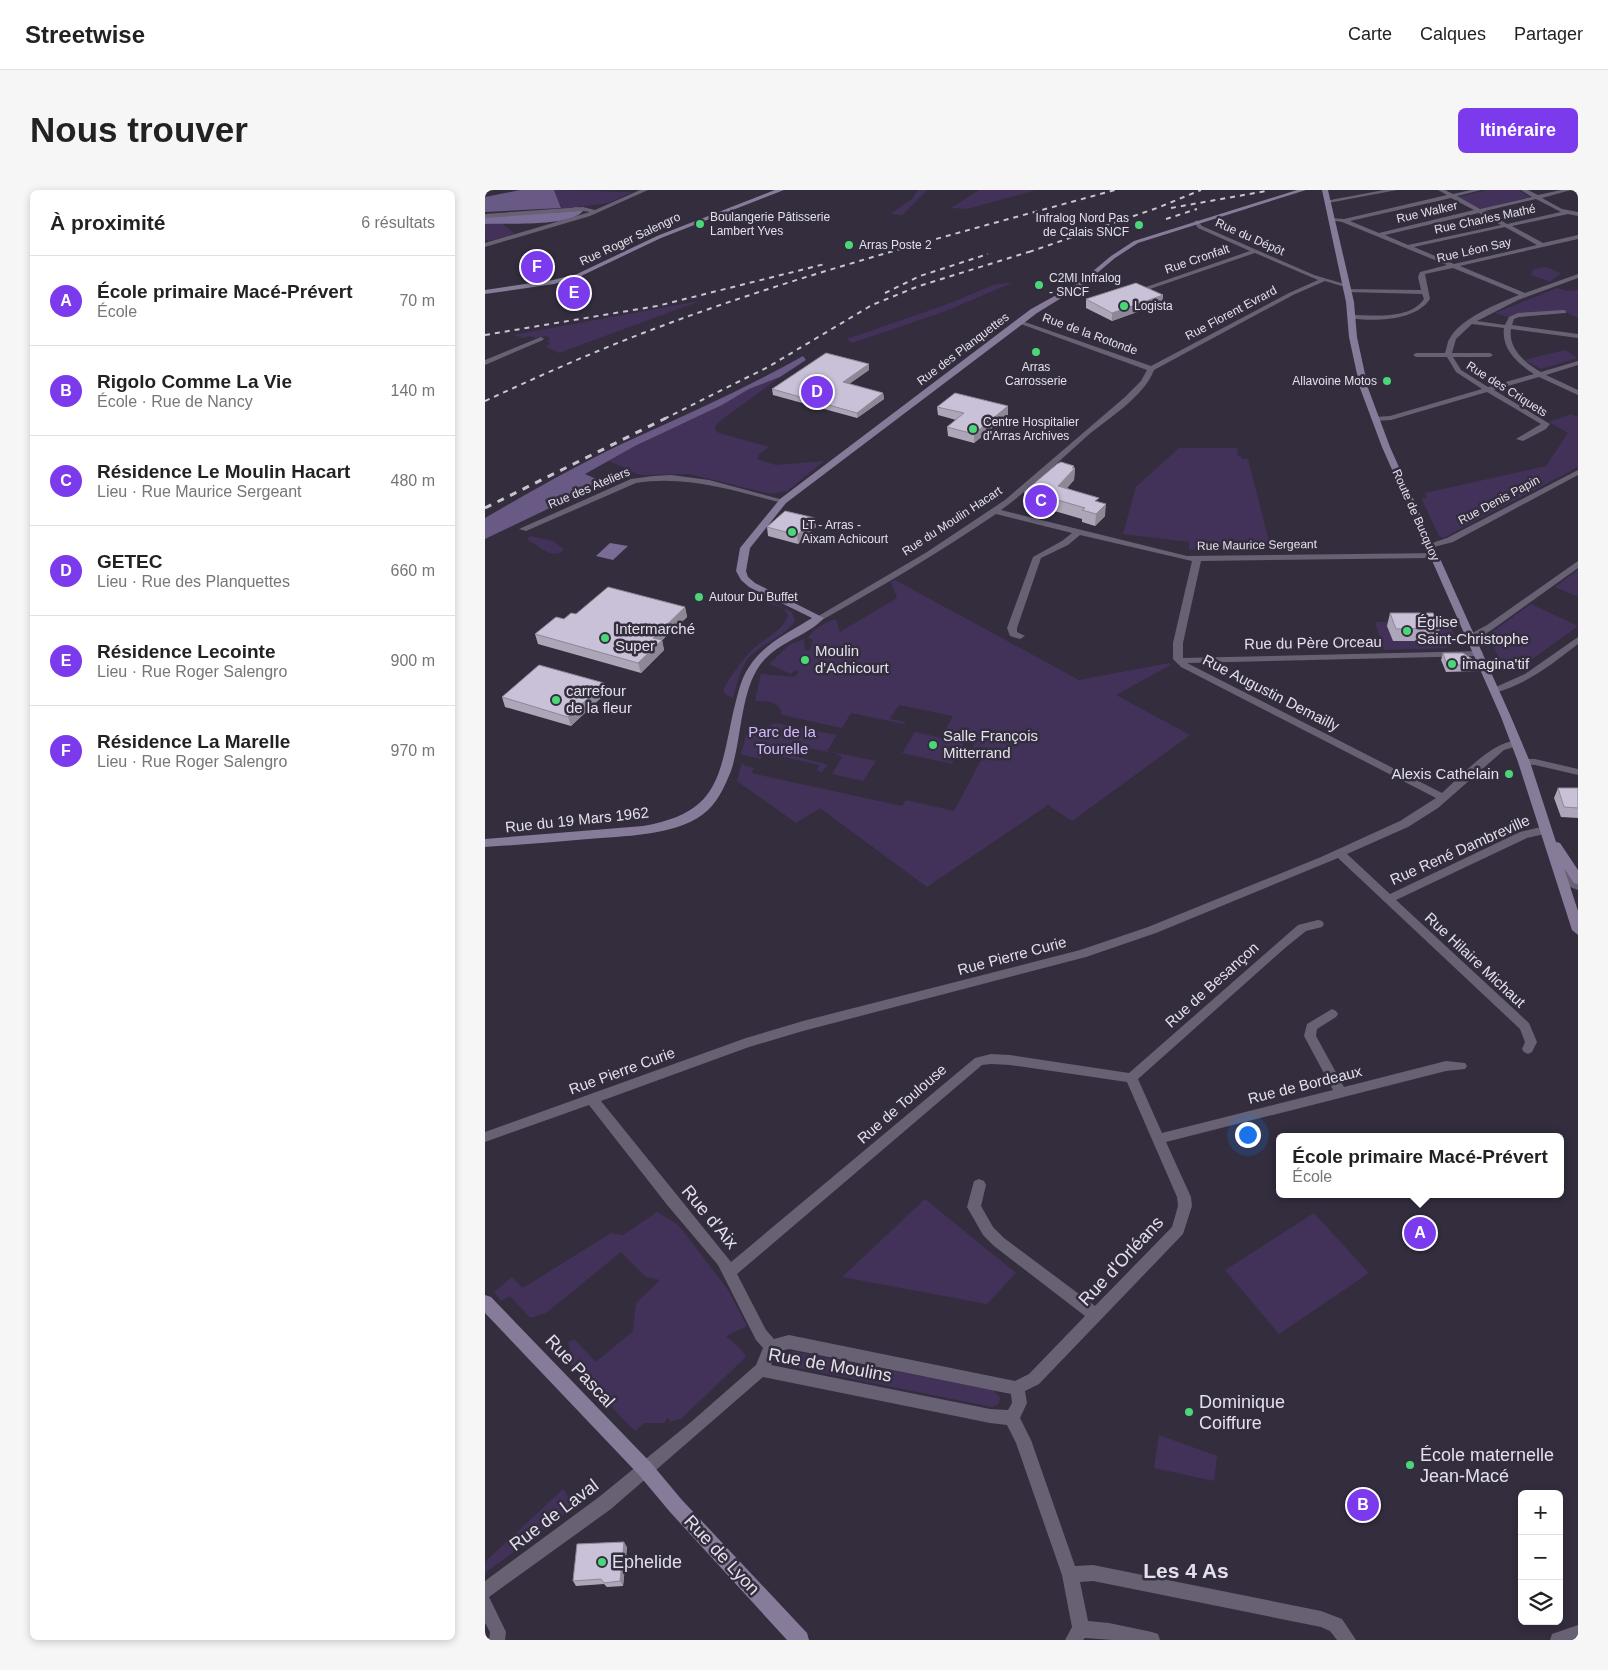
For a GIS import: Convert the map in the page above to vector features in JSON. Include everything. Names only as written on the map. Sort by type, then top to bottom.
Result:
[{"type":"street","points":[[485,245],[596,212],[645,190]]},
{"type":"street","name":"Rue Roger Salengro","points":[[485,292],[554,282],[579,275],[665,234],[781,190]]},
{"type":"street","name":"Rue du Dépôt","points":[[1303,190],[1197,222],[1200,227],[1323,280],[1345,287],[1425,292]]},
{"type":"street","name":"Route de Bucquoy","points":[[1325,190],[1351,317],[1363,388],[1517,743],[1557,864],[1574,890],[1578,930]]},
{"type":"street","points":[[1328,201],[1394,190]]},
{"type":"street","points":[[1441,190],[1543,245]]},
{"type":"street","points":[[1332,220],[1343,220],[1478,190]]},
{"type":"street","points":[[1524,190],[1560,210],[1577,213]]},
{"type":"street","name":"Rue Walker","points":[[1378,235],[1568,190]]},
{"type":"street","points":[[485,216],[583,209],[596,212]]},
{"type":"street","name":"Rue Charles Mathé","points":[[1407,247],[1568,212]]},
{"type":"street","points":[[1343,220],[1527,296]]},
{"type":"street","name":"Rue des Planquettes","points":[[819,618],[743,578],[740,566],[745,548],[783,501],[1020,322],[1082,283],[1127,247],[1151,236],[1197,222]]},
{"type":"street","name":"Rue Léon Say","points":[[1351,317],[1383,317],[1415,310],[1426,304],[1421,277],[1422,273],[1578,238]]},
{"type":"street","name":"Rue Cronfalt","points":[[1145,289],[1256,251]]},
{"type":"street","name":"Rue des Criquets","points":[[1520,440],[1543,428],[1546,424],[1457,370],[1449,356],[1448,346],[1456,332],[1490,311],[1578,276]]},
{"type":"street","name":"Rue Florent Evrard","points":[[1151,369],[1291,294],[1323,280]]},
{"type":"street","points":[[1564,312],[1518,315],[1511,318],[1508,327],[1509,343],[1516,355],[1542,374],[1578,393]]},
{"type":"street","name":"Rue de la Rotonde","points":[[1020,322],[1151,369]]},
{"type":"street","points":[[1470,322],[1578,336]]},
{"type":"street","points":[[485,363],[541,339]]},
{"type":"street","points":[[1416,355],[1490,355]]},
{"type":"street","points":[[485,357],[499,357]]},
{"type":"street","points":[[1375,419],[1391,418],[1578,363]]},
{"type":"street","name":"Rue du Moulin Hacart","points":[[819,618],[858,597],[995,510],[1107,416],[1149,376],[1151,369]]},
{"type":"street","name":"Rue Denis Papin","points":[[1430,545],[1450,540],[1578,472]]},
{"type":"street","name":"Rue des Ateliers","points":[[523,529],[634,481],[647,478],[697,480],[783,501]]},
{"type":"street","name":"Rue Maurice Sergeant","points":[[995,510],[1169,555],[1197,559],[1434,555]]},
{"type":"street","points":[[1020,636],[1013,634],[1012,628],[1037,558],[1044,552],[1069,540],[1078,531]]},
{"type":"street","name":"Rue Augustin Demailly","points":[[1197,559],[1178,643],[1178,658],[1180,661],[1196,673],[1444,798]]},
{"type":"street","points":[[1470,637],[1476,636],[1490,628],[1578,564]]},
{"type":"street","name":"Rue du 19 Mars 1962","points":[[485,844],[639,831],[679,821],[698,813],[716,794],[726,770],[746,686],[753,666],[774,647],[819,618]]},
{"type":"street","points":[[1494,690],[1511,686],[1529,677],[1578,640]]},
{"type":"street","name":"Rue du Père Orceau","points":[[1180,661],[1192,659],[1478,653]]},
{"type":"street","name":"Rue Pierre Curie","points":[[485,1137],[746,1043],[803,1026],[1082,954],[1153,930],[1340,854],[1404,824],[1444,798],[1500,748],[1517,743]]},
{"type":"street","points":[[1523,762],[1535,762],[1578,772]]},
{"type":"street","name":"Route de Bucquoy","points":[[1545,830],[1578,880]]},
{"type":"street","name":"Rue René Dambreville","points":[[1388,899],[1525,834],[1545,830]]},
{"type":"street","name":"Rue Hilaire Michaut","points":[[1340,854],[1525,1026],[1531,1042],[1529,1048]]},
{"type":"street","name":"Rue de Besançon","points":[[1131,1078],[1281,945],[1302,928],[1318,924]]},
{"type":"street","points":[[1331,1014],[1311,1027],[1310,1036],[1341,1093]]},
{"type":"street","name":"Rue de Toulouse","points":[[729,1271],[979,1061],[1005,1059],[1131,1078]]},
{"type":"street","name":"Rue de Bordeaux","points":[[1158,1139],[1446,1066],[1461,1066]]},
{"type":"street","name":"Rue d'Orléans","points":[[1016,1388],[1034,1379],[1178,1230],[1185,1206],[1184,1197],[1131,1078]]},
{"type":"street","name":"Rue d'Aix","points":[[592,1099],[729,1271],[761,1336],[771,1347]]},
{"type":"street","points":[[979,1185],[973,1207],[988,1231],[1095,1315]]},
{"type":"street","name":"Rue Pascal","points":[[485,1302],[645,1468]]},
{"type":"street","name":"Rue de Moulins","points":[[771,1347],[789,1342],[1016,1388]]},
{"type":"street","points":[[761,1370],[771,1347]]},
{"type":"street","name":"Rue de Moulins","points":[[645,1468],[696,1427],[761,1370],[990,1416],[1012,1418]]},
{"type":"street","points":[[1016,1388],[1020,1395],[1020,1405],[1012,1418],[1023,1440],[1070,1575],[1077,1635],[1109,1631],[1152,1640]]},
{"type":"street","name":"Rue de Laval","points":[[485,1591],[599,1507],[645,1468]]},
{"type":"street","name":"Rue de Lyon","points":[[645,1468],[676,1506],[800,1640]]},
{"type":"street","points":[[1070,1575],[1093,1574],[1321,1619],[1336,1624],[1348,1640]]},
{"type":"street","points":[[485,1604],[498,1632],[497,1640]]},
{"type":"street","points":[[1558,1640],[1578,1632]]},
{"type":"green space","points":[[554,190],[632,192],[608,203],[562,209]]},
{"type":"green space","points":[[918,190],[927,190],[902,215],[890,214],[912,199]]},
{"type":"green space","points":[[979,190],[1036,190],[967,209],[951,208]]},
{"type":"green space","points":[[1487,190],[1519,190],[1530,197],[1480,209],[1458,197]]},
{"type":"green space","points":[[571,210],[580,210],[570,218],[498,220],[515,234],[489,241],[485,239],[485,218],[564,215]]},
{"type":"green space","points":[[1545,267],[1561,273],[1550,282],[1531,275],[1533,269]]},
{"type":"green space","points":[[1012,283],[943,312],[852,343],[847,339],[945,305],[996,284]]},
{"type":"green space","points":[[1557,288],[1567,291],[1578,290],[1578,318],[1564,312],[1525,314],[1511,318],[1495,313]]},
{"type":"green space","points":[[700,301],[559,353],[545,346],[551,344],[547,341],[550,339],[547,336],[523,338],[513,335]]},
{"type":"green space","points":[[1565,350],[1578,358],[1541,369],[1524,360]]},
{"type":"green space","points":[[780,377],[724,418],[716,425],[715,430],[719,433],[769,447],[759,454],[757,459],[776,465],[824,461],[787,491],[771,494],[689,474],[640,475],[609,461],[635,446],[722,405],[749,389]]},
{"type":"green space","points":[[1571,414],[1578,417],[1578,467],[1443,538],[1439,536],[1421,498],[1427,498],[1425,493],[1546,466],[1568,433],[1549,422]]},
{"type":"green space","points":[[1179,448],[1237,448],[1238,456],[1241,456],[1242,459],[1248,459],[1271,549],[1189,550],[1189,542],[1123,534],[1136,487]]},
{"type":"green space","points":[[530,536],[553,541],[564,549],[560,553],[550,553],[527,539]]},
{"type":"green space","points":[[1578,570],[1578,597],[1555,587]]},
{"type":"green space","name":"Parc de la Tourelle","points":[[895,580],[1079,680],[1169,663],[1171,665],[1116,695],[1190,735],[1072,821],[1048,805],[927,887],[820,808],[796,823],[737,781],[743,763],[745,766],[754,768],[751,773],[902,806],[906,800],[954,811],[986,751],[972,748],[975,742],[954,738],[956,735],[944,732],[953,716],[899,705],[890,719],[906,722],[904,724],[851,713],[842,728],[782,715],[781,710],[776,704],[755,701],[761,674],[795,677],[799,671],[795,670],[791,674],[769,664],[789,645],[804,639],[805,650],[810,650],[813,640],[808,638],[820,626],[836,619],[840,632],[897,598],[891,582]]},
{"type":"green space","points":[[761,597],[792,612],[795,620],[787,630],[749,657],[737,682],[733,698],[726,695],[723,690],[733,673],[754,648],[786,621],[788,615],[783,608],[762,601]]},
{"type":"green space","points":[[1531,604],[1578,626],[1519,669],[1502,665],[1488,635]]},
{"type":"green space","points":[[1448,621],[1457,642],[1446,648],[1384,650],[1375,622]]},
{"type":"green space","name":"Parc de la Tourelle","points":[[775,723],[837,735],[827,751],[876,761],[863,781],[832,774],[842,757],[835,753],[797,746],[791,755],[828,765],[821,773],[817,770],[820,765],[765,753],[760,759],[741,754],[748,729],[764,728]]},
{"type":"green space","points":[[915,732],[964,743],[952,764],[902,753]]},
{"type":"green space","points":[[925,1199],[1016,1273],[987,1304],[842,1277]]},
{"type":"green space","points":[[657,1212],[677,1224],[728,1290],[747,1326],[726,1336],[742,1350],[746,1357],[681,1419],[670,1422],[667,1418],[665,1423],[644,1423],[635,1431],[567,1361],[571,1354],[568,1342],[574,1339],[596,1362],[633,1331],[636,1303],[660,1280],[646,1277],[621,1252],[546,1313],[530,1318],[510,1296],[501,1301],[494,1292],[512,1277],[523,1288],[611,1233],[623,1235]]},
{"type":"green space","points":[[1314,1213],[1369,1273],[1279,1334],[1225,1270]]},
{"type":"green space","points":[[792,1351],[993,1390],[1000,1397],[999,1404],[992,1407],[788,1366],[784,1356]]},
{"type":"green space","points":[[1159,1435],[1217,1456],[1214,1481],[1154,1468]]},
{"type":"green space","points":[[563,1489],[575,1506],[485,1573],[485,1562]]},
{"type":"shaded area","points":[[520,190],[554,190],[561,208],[485,212],[485,197]]},
{"type":"shaded area","points":[[803,356],[806,360],[780,377],[749,389],[722,405],[635,446],[585,474],[610,485],[556,505],[485,539],[485,518],[504,507],[600,455],[722,398]]},
{"type":"shaded area","points":[[610,543],[628,546],[613,560],[596,556]]},
{"type":"building","points":[[1136,283],[1163,295],[1112,313],[1086,299]]},
{"type":"building","points":[[826,353],[869,364],[843,382],[883,393],[857,413],[772,389]]},
{"type":"building","points":[[955,393],[1008,406],[974,434],[947,427],[964,413],[937,407]]},
{"type":"building","points":[[1061,462],[1075,468],[1058,486],[1099,498],[1095,501],[1106,504],[1096,514],[1082,510],[1085,508],[1051,498],[1048,501],[1024,494],[1026,493],[1024,492]]},
{"type":"building","points":[[785,511],[815,518],[797,535],[767,527]]},
{"type":"building","name":"Intermarché Super","points":[[608,587],[685,607],[653,638],[662,640],[638,663],[535,634],[556,617],[564,619],[571,613],[576,614]]},
{"type":"building","points":[[1390,613],[1433,613],[1440,628],[1396,629]]},
{"type":"building","points":[[1443,653],[1463,653],[1481,665],[1447,665]]},
{"type":"building","name":"carrefour de la fleur","points":[[539,665],[604,683],[568,717],[502,697]]},
{"type":"building","points":[[1558,788],[1578,788],[1578,808],[1564,807]]},
{"type":"building","name":"Ephelide","points":[[624,1542],[620,1581],[604,1583],[601,1579],[573,1581],[577,1544]]},
{"type":"waterway","points":[[485,220],[566,216],[576,211]]},
{"type":"railway","points":[[485,401],[619,343],[696,313],[755,293],[875,256],[1115,190]]},
{"type":"railway","points":[[1033,251],[1157,208],[1201,190]]},
{"type":"railway","points":[[1171,208],[1266,191]]},
{"type":"railway","points":[[1166,219],[1197,209]]},
{"type":"railway","points":[[666,418],[768,367],[872,305],[919,286],[1033,251]]},
{"type":"railway","points":[[1029,252],[1033,251]]},
{"type":"railway","points":[[885,293],[920,276],[988,254]]},
{"type":"railway","points":[[485,335],[657,306],[825,264]]},
{"type":"railway","points":[[485,508],[666,418]]},
{"type":"place","name":"Boulangerie Pâtisserie Lambert Yves","points":[[700,224]]},
{"type":"place","name":"Infralog Nord Pas de Calais SNCF","points":[[1139,225]]},
{"type":"place","name":"Arras Poste 2","points":[[849,245]]},
{"type":"place","name":"Résidence La Marelle","points":[[537,267]]},
{"type":"place","name":"C2MI Infralog - SNCF","points":[[1039,285]]},
{"type":"place","name":"Résidence Lecointe","points":[[574,293]]},
{"type":"place","name":"Logista","points":[[1124,306]]},
{"type":"place","name":"Arras Carrosserie","points":[[1036,352]]},
{"type":"place","name":"Allavoine Motos","points":[[1387,381]]},
{"type":"place","name":"GETEC","points":[[817,392]]},
{"type":"place","name":"Centre Hospitalier d'Arras Archives","points":[[973,429]]},
{"type":"place","name":"Résidence Le Moulin Hacart","points":[[1041,501]]},
{"type":"place","name":"LT - Arras - Aixam Achicourt","points":[[792,532]]},
{"type":"place","name":"Autour Du Buffet","points":[[699,597]]},
{"type":"place","name":"Église Saint-Christophe","points":[[1407,631]]},
{"type":"place","name":"Intermarché Super","points":[[605,638]]},
{"type":"place","name":"Moulin d'Achicourt","points":[[805,660]]},
{"type":"place","name":"imagina'tif","points":[[1452,664]]},
{"type":"place","name":"carrefour de la fleur","points":[[556,700]]},
{"type":"place","name":"Salle François Mitterrand","points":[[933,745]]},
{"type":"place","name":"Alexis Cathelain","points":[[1509,774]]},
{"type":"place","name":"École primaire Macé-Prévert","points":[[1420,1233]]},
{"type":"place","name":"Dominique Coiffure","points":[[1189,1412]]},
{"type":"place","name":"École maternelle Jean-Macé","points":[[1410,1465]]},
{"type":"place","name":"Rigolo Comme La Vie","points":[[1363,1505]]},
{"type":"place","name":"Ephelide","points":[[602,1562]]},
{"type":"district","name":"Les 4 As","points":[[1186,1571]]}]
